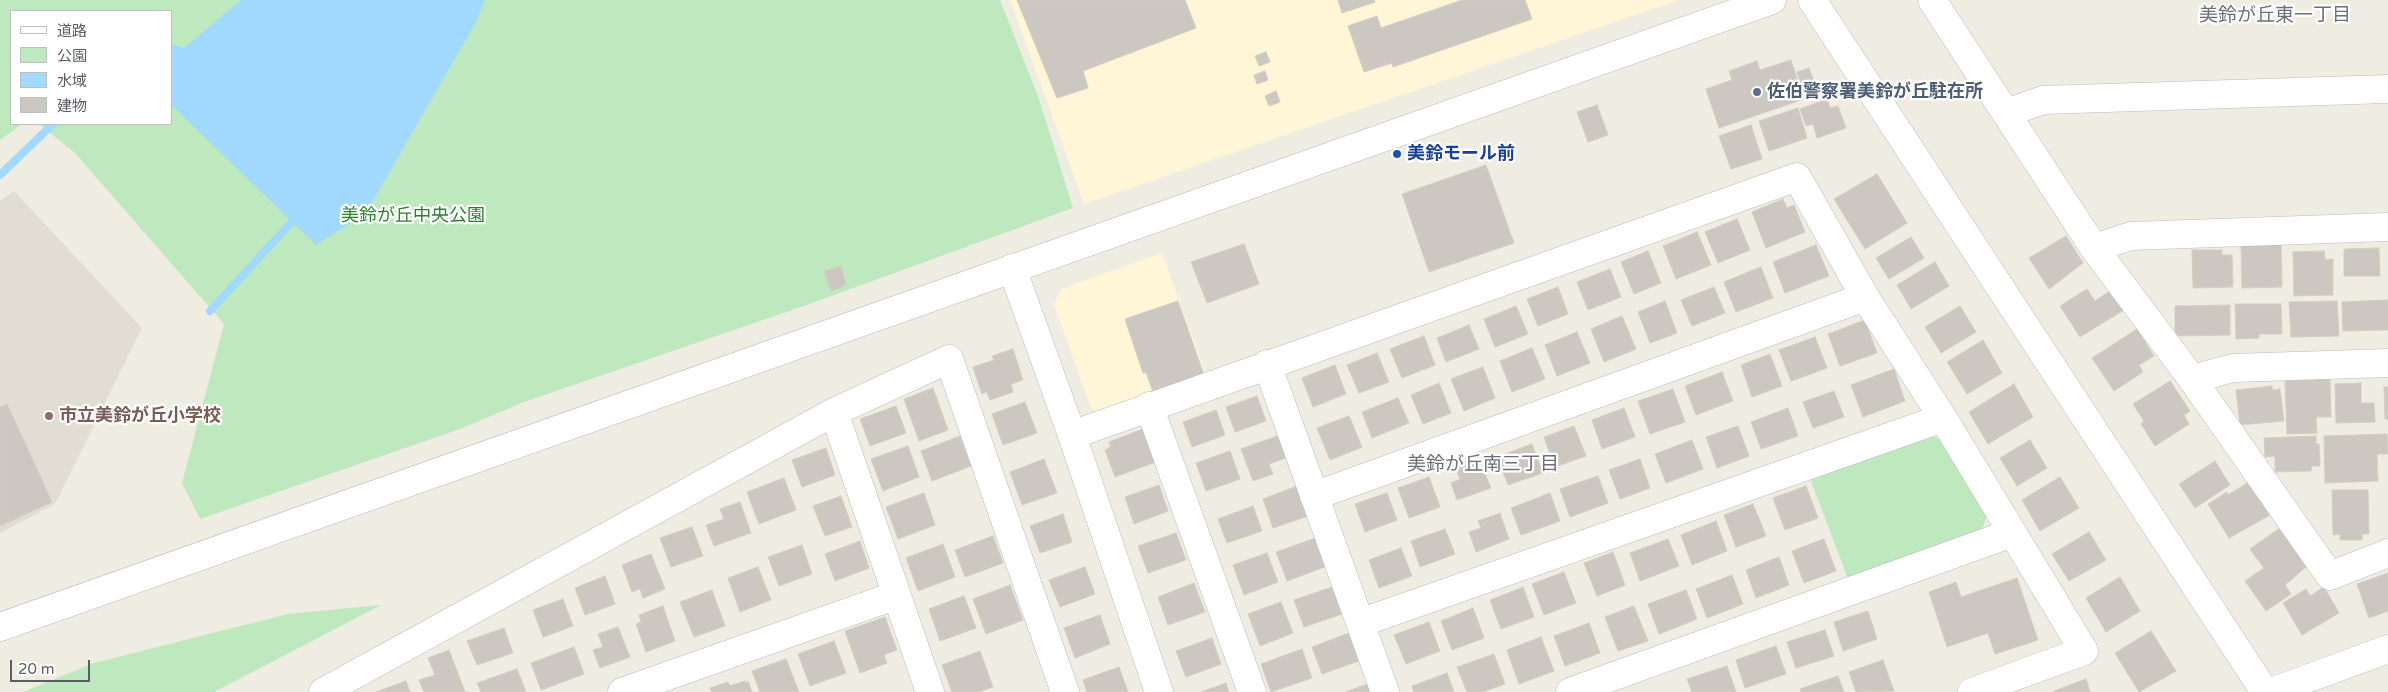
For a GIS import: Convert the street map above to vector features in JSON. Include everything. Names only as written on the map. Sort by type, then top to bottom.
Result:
[{"type":"street","points":[[0,627],[1772,0]]},
{"type":"street","points":[[1812,0],[2265,692]]},
{"type":"street","points":[[1932,0],[2094,248],[2192,380],[2330,576],[2388,554]]},
{"type":"street","points":[[2007,113],[2043,100],[2388,89]]},
{"type":"street","points":[[1072,435],[1267,364],[1797,177],[1865,297],[1943,418],[2084,651],[1972,692]]},
{"type":"street","points":[[2094,248],[2131,236],[2388,227]]},
{"type":"street","points":[[1012,268],[1072,435],[1159,692]]},
{"type":"street","points":[[1314,496],[1865,297]]},
{"type":"street","points":[[323,692],[834,412],[949,359],[1065,692]]},
{"type":"street","points":[[2192,380],[2233,368],[2388,363]]},
{"type":"street","points":[[1267,364],[1386,692]]},
{"type":"street","points":[[1150,406],[1252,692]]},
{"type":"street","points":[[834,412],[930,692]]},
{"type":"street","points":[[1360,623],[1943,418]]},
{"type":"street","points":[[1570,692],[2012,533]]},
{"type":"street","points":[[622,692],[896,595]]},
{"type":"street","points":[[2272,692],[2388,649]]},
{"type":"shaded area","points":[[1010,0],[1679,0],[1084,204]]},
{"type":"shaded area","name":"市立美鈴が丘小学校","points":[[14,191],[142,328],[55,504],[0,533],[0,201]]},
{"type":"shaded area","points":[[1162,253],[1206,375],[1099,413],[1091,408],[1054,305],[1061,289]]},
{"type":"green space","name":"美鈴が丘中央公園","points":[[0,0],[1000,0],[1038,96],[1073,208],[801,307],[524,402],[460,429],[200,519],[182,483],[224,324],[75,153],[40,125],[172,125],[172,10],[10,10],[10,125],[21,125],[0,140]]},
{"type":"green space","points":[[1925,434],[1943,440],[1987,515],[1980,535],[1849,581],[1809,476]]},
{"type":"green space","points":[[381,605],[214,692],[23,692],[94,663],[288,614]]},
{"type":"water","points":[[241,0],[485,0],[476,22],[366,213],[316,245],[172,106],[172,44],[184,48]]},
{"type":"building","points":[[1017,0],[1185,0],[1196,28],[1083,71],[1088,88],[1057,98]]},
{"type":"building","points":[[1338,0],[1374,0],[1375,2],[1342,13]]},
{"type":"building","points":[[1462,0],[1525,0],[1532,19],[1393,67],[1392,63],[1364,72],[1348,26],[1377,16],[1381,28]]},
{"type":"building","points":[[1266,52],[1270,62],[1259,66],[1255,56]]},
{"type":"building","points":[[1791,60],[1804,99],[1719,128],[1706,89],[1732,80],[1729,71],[1757,61],[1760,70]]},
{"type":"building","points":[[1809,68],[1817,89],[1804,93],[1797,72]]},
{"type":"building","points":[[1265,71],[1268,80],[1257,84],[1254,75]]},
{"type":"building","points":[[1276,91],[1280,102],[1269,106],[1265,96]]},
{"type":"building","points":[[1827,99],[1830,108],[1838,106],[1846,128],[1817,138],[1813,124],[1806,126],[1800,109]]},
{"type":"building","points":[[1597,105],[1608,135],[1588,142],[1577,112]]},
{"type":"building","points":[[1798,108],[1807,138],[1769,151],[1759,121]]},
{"type":"building","points":[[1751,125],[1762,159],[1731,169],[1719,136]]},
{"type":"building","points":[[1486,165],[1514,243],[1429,272],[1402,194]]},
{"type":"building","points":[[1877,174],[1907,223],[1865,249],[1834,199]]},
{"type":"building","points":[[1783,199],[1787,208],[1794,205],[1805,232],[1766,248],[1752,212]]},
{"type":"building","points":[[1737,219],[1750,250],[1718,263],[1705,232]]},
{"type":"building","points":[[1697,232],[1711,265],[1676,279],[1663,246]]},
{"type":"building","points":[[2066,236],[2083,263],[2049,289],[2029,258]]},
{"type":"building","points":[[1911,237],[1924,258],[1889,279],[1876,258]]},
{"type":"building","points":[[2281,243],[2282,287],[2242,288],[2241,244]]},
{"type":"building","points":[[1244,244],[1259,284],[1207,303],[1191,262]]},
{"type":"building","points":[[1816,245],[1829,276],[1785,293],[1773,262]]},
{"type":"building","points":[[2379,248],[2380,276],[2344,276],[2344,249]]},
{"type":"building","points":[[2192,250],[2222,250],[2222,255],[2232,255],[2233,287],[2193,288]]},
{"type":"building","points":[[1648,251],[1661,283],[1634,294],[1621,262]]},
{"type":"building","points":[[2324,251],[2325,260],[2333,259],[2333,295],[2294,296],[2293,252]]},
{"type":"building","points":[[1935,262],[1949,286],[1911,309],[1897,285]]},
{"type":"building","points":[[841,266],[846,285],[831,291],[824,271]]},
{"type":"building","points":[[1761,267],[1773,298],[1736,312],[1724,282]]},
{"type":"building","points":[[1610,269],[1621,297],[1588,310],[1577,282]]},
{"type":"building","points":[[1558,287],[1568,314],[1538,326],[1527,299]]},
{"type":"building","points":[[1714,287],[1725,313],[1692,326],[1681,300]]},
{"type":"building","points":[[2087,289],[2095,301],[2111,290],[2124,310],[2080,337],[2060,306]]},
{"type":"building","points":[[2388,300],[2388,330],[2343,331],[2342,302]]},
{"type":"building","points":[[1178,301],[1204,375],[1153,392],[1146,372],[1143,373],[1125,319]]},
{"type":"building","points":[[1665,301],[1677,333],[1650,343],[1638,312]]},
{"type":"building","points":[[2337,301],[2339,336],[2291,337],[2289,302]]},
{"type":"building","points":[[2235,304],[2281,304],[2282,334],[2259,334],[2259,338],[2236,339]]},
{"type":"building","points":[[2230,305],[2230,335],[2175,336],[2175,306]]},
{"type":"building","points":[[1516,306],[1528,334],[1495,347],[1484,319]]},
{"type":"building","points":[[1960,306],[1976,332],[1941,353],[1925,327]]},
{"type":"building","points":[[1622,316],[1636,349],[1604,362],[1591,329]]},
{"type":"building","points":[[1865,320],[1877,353],[1840,366],[1828,334]]},
{"type":"building","points":[[1469,325],[1479,349],[1446,362],[1437,338]]},
{"type":"building","points":[[2137,329],[2154,356],[2139,365],[2143,372],[2114,391],[2092,358]]},
{"type":"building","points":[[1577,332],[1590,363],[1557,376],[1545,345]]},
{"type":"building","points":[[1424,336],[1435,365],[1402,378],[1390,349]]},
{"type":"building","points":[[1815,337],[1827,368],[1791,381],[1779,350]]},
{"type":"building","points":[[1983,340],[2002,373],[1967,394],[1947,362]]},
{"type":"building","points":[[1532,348],[1545,379],[1512,392],[1500,361]]},
{"type":"building","points":[[1013,349],[1023,380],[1011,384],[1013,392],[990,400],[987,392],[982,394],[973,367],[994,360],[992,356]]},
{"type":"building","points":[[1377,353],[1389,382],[1359,393],[1347,365]]},
{"type":"building","points":[[1770,354],[1782,386],[1752,397],[1741,365]]},
{"type":"building","points":[[1335,365],[1346,394],[1313,407],[1302,378]]},
{"type":"building","points":[[1483,367],[1495,398],[1464,411],[1451,379]]},
{"type":"building","points":[[1894,369],[1905,401],[1863,417],[1851,385]]},
{"type":"building","points":[[1722,372],[1733,401],[1696,415],[1685,386]]},
{"type":"building","points":[[2330,379],[2331,417],[2316,417],[2317,433],[2287,434],[2285,381]]},
{"type":"building","points":[[2170,381],[2190,411],[2184,415],[2189,424],[2155,446],[2141,424],[2144,421],[2133,404]]},
{"type":"building","points":[[1439,383],[1451,413],[1423,424],[1411,395]]},
{"type":"building","points":[[2361,383],[2361,403],[2374,403],[2375,422],[2336,423],[2335,384]]},
{"type":"building","points":[[2014,384],[2033,417],[1988,444],[1969,412]]},
{"type":"building","points":[[2272,386],[2272,390],[2280,389],[2284,421],[2240,425],[2236,390]]},
{"type":"building","points":[[2384,387],[2388,387],[2388,419],[2385,419]]},
{"type":"building","points":[[933,388],[948,430],[919,441],[904,399]]},
{"type":"building","points":[[1673,389],[1685,422],[1650,434],[1638,401]]},
{"type":"building","points":[[1834,391],[1844,417],[1813,428],[1803,402]]},
{"type":"building","points":[[1257,396],[1266,421],[1235,432],[1226,407]]},
{"type":"building","points":[[1398,398],[1409,423],[1372,438],[1362,412]]},
{"type":"building","points":[[1025,402],[1037,433],[1003,445],[992,414]]},
{"type":"building","points":[[7,404],[52,502],[0,526],[0,407]]},
{"type":"building","points":[[896,406],[906,433],[870,446],[860,419]]},
{"type":"building","points":[[1624,408],[1635,437],[1602,449],[1592,420]]},
{"type":"building","points":[[1788,408],[1798,436],[1761,449],[1751,422]]},
{"type":"building","points":[[1216,410],[1225,435],[1192,447],[1183,422]]},
{"type":"building","points":[[1349,416],[1362,447],[1330,460],[1317,428]]},
{"type":"building","points":[[1574,426],[1586,456],[1555,467],[1544,437]]},
{"type":"building","points":[[1738,426],[1749,456],[1717,468],[1706,437]]},
{"type":"building","points":[[1143,429],[1161,460],[1115,477],[1105,450],[1111,447],[1109,442]]},
{"type":"building","points":[[2387,434],[2388,454],[2377,454],[2378,481],[2325,483],[2324,436]]},
{"type":"building","points":[[1280,435],[1288,457],[1269,464],[1273,474],[1253,481],[1241,449]]},
{"type":"building","points":[[960,436],[971,466],[932,481],[921,451]]},
{"type":"building","points":[[2316,436],[2316,444],[2319,444],[2320,466],[2311,466],[2312,471],[2275,472],[2275,456],[2265,457],[2264,438]]},
{"type":"building","points":[[1692,440],[1703,469],[1666,483],[1655,454]]},
{"type":"building","points":[[2030,440],[2047,468],[2017,486],[2000,458]]},
{"type":"building","points":[[1532,444],[1543,473],[1508,485],[1497,457]]},
{"type":"building","points":[[908,446],[919,477],[883,491],[871,459]]},
{"type":"building","points":[[826,448],[835,475],[802,487],[792,460]]},
{"type":"building","points":[[1230,451],[1240,479],[1206,491],[1196,463]]},
{"type":"building","points":[[1044,459],[1057,493],[1022,505],[1010,472]]},
{"type":"building","points":[[1640,459],[1650,488],[1620,499],[1609,470]]},
{"type":"building","points":[[1473,460],[1478,473],[1484,471],[1491,488],[1457,500],[1451,483],[1460,479],[1455,467]]},
{"type":"building","points":[[2215,461],[2230,485],[2195,508],[2179,484]]},
{"type":"building","points":[[1598,476],[1608,503],[1570,517],[1560,489]]},
{"type":"building","points":[[1429,477],[1440,507],[1409,518],[1398,488]]},
{"type":"building","points":[[2060,477],[2079,508],[2040,531],[2022,500]]},
{"type":"building","points":[[784,478],[796,510],[759,524],[747,492]]},
{"type":"building","points":[[2249,482],[2270,515],[2229,538],[2208,504],[2227,492],[2228,495]]},
{"type":"building","points":[[1159,485],[1168,511],[1134,524],[1125,497]]},
{"type":"building","points":[[1297,486],[1308,516],[1273,528],[1263,499]]},
{"type":"building","points":[[1806,486],[1818,518],[1785,530],[1773,498]]},
{"type":"building","points":[[2332,490],[2368,490],[2369,534],[2362,534],[2362,540],[2340,540],[2340,534],[2333,535]]},
{"type":"building","points":[[924,493],[935,525],[898,539],[886,507]]},
{"type":"building","points":[[1387,493],[1397,520],[1365,532],[1355,504]]},
{"type":"building","points":[[1550,493],[1560,521],[1521,535],[1511,508]]},
{"type":"building","points":[[841,496],[852,527],[825,536],[813,506]]},
{"type":"building","points":[[740,502],[751,533],[714,546],[706,525],[724,519],[720,509]]},
{"type":"building","points":[[1753,504],[1766,536],[1736,547],[1724,515]]},
{"type":"building","points":[[1253,506],[1262,531],[1227,543],[1218,519]]},
{"type":"building","points":[[1500,513],[1509,539],[1476,552],[1469,532],[1481,528],[1478,521]]},
{"type":"building","points":[[1063,514],[1072,542],[1040,553],[1030,526]]},
{"type":"building","points":[[1716,521],[1727,551],[1692,565],[1681,535]]},
{"type":"building","points":[[692,527],[703,556],[671,567],[660,538]]},
{"type":"building","points":[[2280,528],[2307,566],[2285,585],[2291,594],[2266,611],[2245,581],[2264,568],[2250,549]]},
{"type":"building","points":[[1445,529],[1455,554],[1420,567],[1411,541]]},
{"type":"building","points":[[2089,532],[2106,560],[2069,581],[2052,554]]},
{"type":"building","points":[[1176,533],[1186,560],[1148,573],[1138,546]]},
{"type":"building","points":[[993,536],[1003,563],[965,577],[955,550]]},
{"type":"building","points":[[1316,538],[1327,566],[1287,581],[1276,552]]},
{"type":"building","points":[[1668,539],[1679,566],[1640,581],[1630,553]]},
{"type":"building","points":[[1824,539],[1836,571],[1804,583],[1792,551]]},
{"type":"building","points":[[860,541],[869,568],[835,581],[825,554]]},
{"type":"building","points":[[943,544],[955,577],[918,591],[906,558]]},
{"type":"building","points":[[802,545],[812,574],[779,586],[768,557]]},
{"type":"building","points":[[1401,548],[1412,576],[1379,588],[1369,560]]},
{"type":"building","points":[[1613,552],[1625,585],[1597,596],[1584,563]]},
{"type":"building","points":[[1267,553],[1278,582],[1244,595],[1233,565]]},
{"type":"building","points":[[651,554],[665,589],[643,598],[640,589],[632,592],[622,565]]},
{"type":"building","points":[[1779,557],[1789,585],[1756,598],[1746,570]]},
{"type":"building","points":[[758,567],[771,600],[740,612],[728,578]]},
{"type":"building","points":[[1085,567],[1095,594],[1060,607],[1049,580]]},
{"type":"building","points":[[1564,572],[1576,603],[1544,615],[1532,584]]},
{"type":"building","points":[[2388,573],[2388,611],[2369,618],[2357,584]]},
{"type":"building","points":[[1732,575],[1743,604],[1707,618],[1696,589]]},
{"type":"building","points":[[605,576],[615,604],[585,615],[575,588]]},
{"type":"building","points":[[2120,577],[2140,611],[2106,632],[2086,598]]},
{"type":"building","points":[[2017,578],[2038,640],[1995,654],[1988,633],[1947,647],[1929,592],[1956,582],[1961,597]]},
{"type":"building","points":[[1194,583],[1205,612],[1168,625],[1158,597]]},
{"type":"building","points":[[1010,585],[1023,620],[986,634],[973,599]]},
{"type":"building","points":[[1332,587],[1342,614],[1304,627],[1294,600]]},
{"type":"building","points":[[1523,587],[1534,617],[1501,629],[1490,600]]},
{"type":"building","points":[[2324,587],[2339,613],[2302,635],[2283,603],[2306,589],[2310,596]]},
{"type":"building","points":[[712,590],[725,626],[694,637],[680,602]]},
{"type":"building","points":[[1686,590],[1697,619],[1659,634],[1648,604]]},
{"type":"building","points":[[964,596],[976,628],[940,641],[929,609]]},
{"type":"building","points":[[563,599],[573,626],[543,637],[533,610]]},
{"type":"building","points":[[1281,602],[1293,633],[1260,646],[1248,614]]},
{"type":"building","points":[[663,606],[675,641],[646,652],[636,624],[641,622],[639,615]]},
{"type":"building","points":[[1634,606],[1648,641],[1618,651],[1605,617]]},
{"type":"building","points":[[1473,608],[1484,638],[1452,650],[1441,621]]},
{"type":"building","points":[[1868,611],[1877,639],[1843,651],[1834,622]]},
{"type":"building","points":[[1100,615],[1110,644],[1075,658],[1064,628]]},
{"type":"building","points":[[885,617],[897,650],[884,655],[887,663],[860,673],[845,631]]},
{"type":"building","points":[[1429,622],[1440,651],[1406,664],[1394,635]]},
{"type":"building","points":[[1589,623],[1600,653],[1565,666],[1554,636]]},
{"type":"building","points":[[618,627],[630,657],[600,668],[593,650],[603,647],[598,634]]},
{"type":"building","points":[[504,628],[513,653],[477,665],[467,641]]},
{"type":"building","points":[[1825,630],[1834,656],[1796,668],[1787,642]]},
{"type":"building","points":[[2151,631],[2176,671],[2139,692],[2115,653]]},
{"type":"building","points":[[1349,633],[1359,661],[1322,674],[1312,647]]},
{"type":"building","points":[[1541,637],[1554,671],[1519,684],[1507,650]]},
{"type":"building","points":[[1212,638],[1221,664],[1186,677],[1176,651]]},
{"type":"building","points":[[834,641],[846,673],[810,686],[798,654]]},
{"type":"building","points":[[1776,646],[1786,674],[1745,688],[1736,660]]},
{"type":"building","points":[[574,647],[584,674],[541,690],[531,663]]},
{"type":"building","points":[[1302,649],[1312,678],[1271,692],[1261,664]]},
{"type":"building","points":[[449,650],[465,692],[424,692],[419,680],[435,675],[428,658]]},
{"type":"building","points":[[980,651],[993,687],[979,692],[952,692],[942,665]]},
{"type":"building","points":[[1494,654],[1505,684],[1483,692],[1467,692],[1457,667]]},
{"type":"building","points":[[786,659],[799,692],[760,692],[752,671]]},
{"type":"building","points":[[1883,660],[1894,691],[1856,692],[1849,672]]},
{"type":"building","points":[[1727,666],[1736,692],[1692,692],[1687,679]]},
{"type":"building","points":[[1119,667],[1128,692],[1087,692],[1083,680]]},
{"type":"building","points":[[517,669],[526,692],[481,692],[477,683]]},
{"type":"building","points":[[1447,673],[1454,692],[1414,692],[1412,686]]},
{"type":"building","points":[[1838,676],[1844,692],[1801,692],[1800,689]]},
{"type":"building","points":[[2086,679],[2090,692],[2054,692],[2054,691]]},
{"type":"building","points":[[406,681],[410,692],[376,692]]},
{"type":"building","points":[[745,681],[745,683],[748,681],[752,692],[712,692],[710,688],[728,682],[730,686]]},
{"type":"building","points":[[1226,683],[1229,692],[1201,692]]},
{"type":"building","points":[[1370,683],[1373,692],[1346,692]]},
{"type":"waterway","points":[[0,175],[52,125]]},
{"type":"waterway","points":[[210,311],[298,215]]},
{"type":"place","name":"佐伯警察署美鈴が丘駐在所","points":[[1757,92]]},
{"type":"place","name":"美鈴モール前","points":[[1397,154]]},
{"type":"place","name":"市立美鈴が丘小学校","points":[[49,416]]},
{"type":"district","name":"美鈴が丘東一丁目","points":[[2275,16]]},
{"type":"district","name":"美鈴が丘南三丁目","points":[[1483,465]]}]
